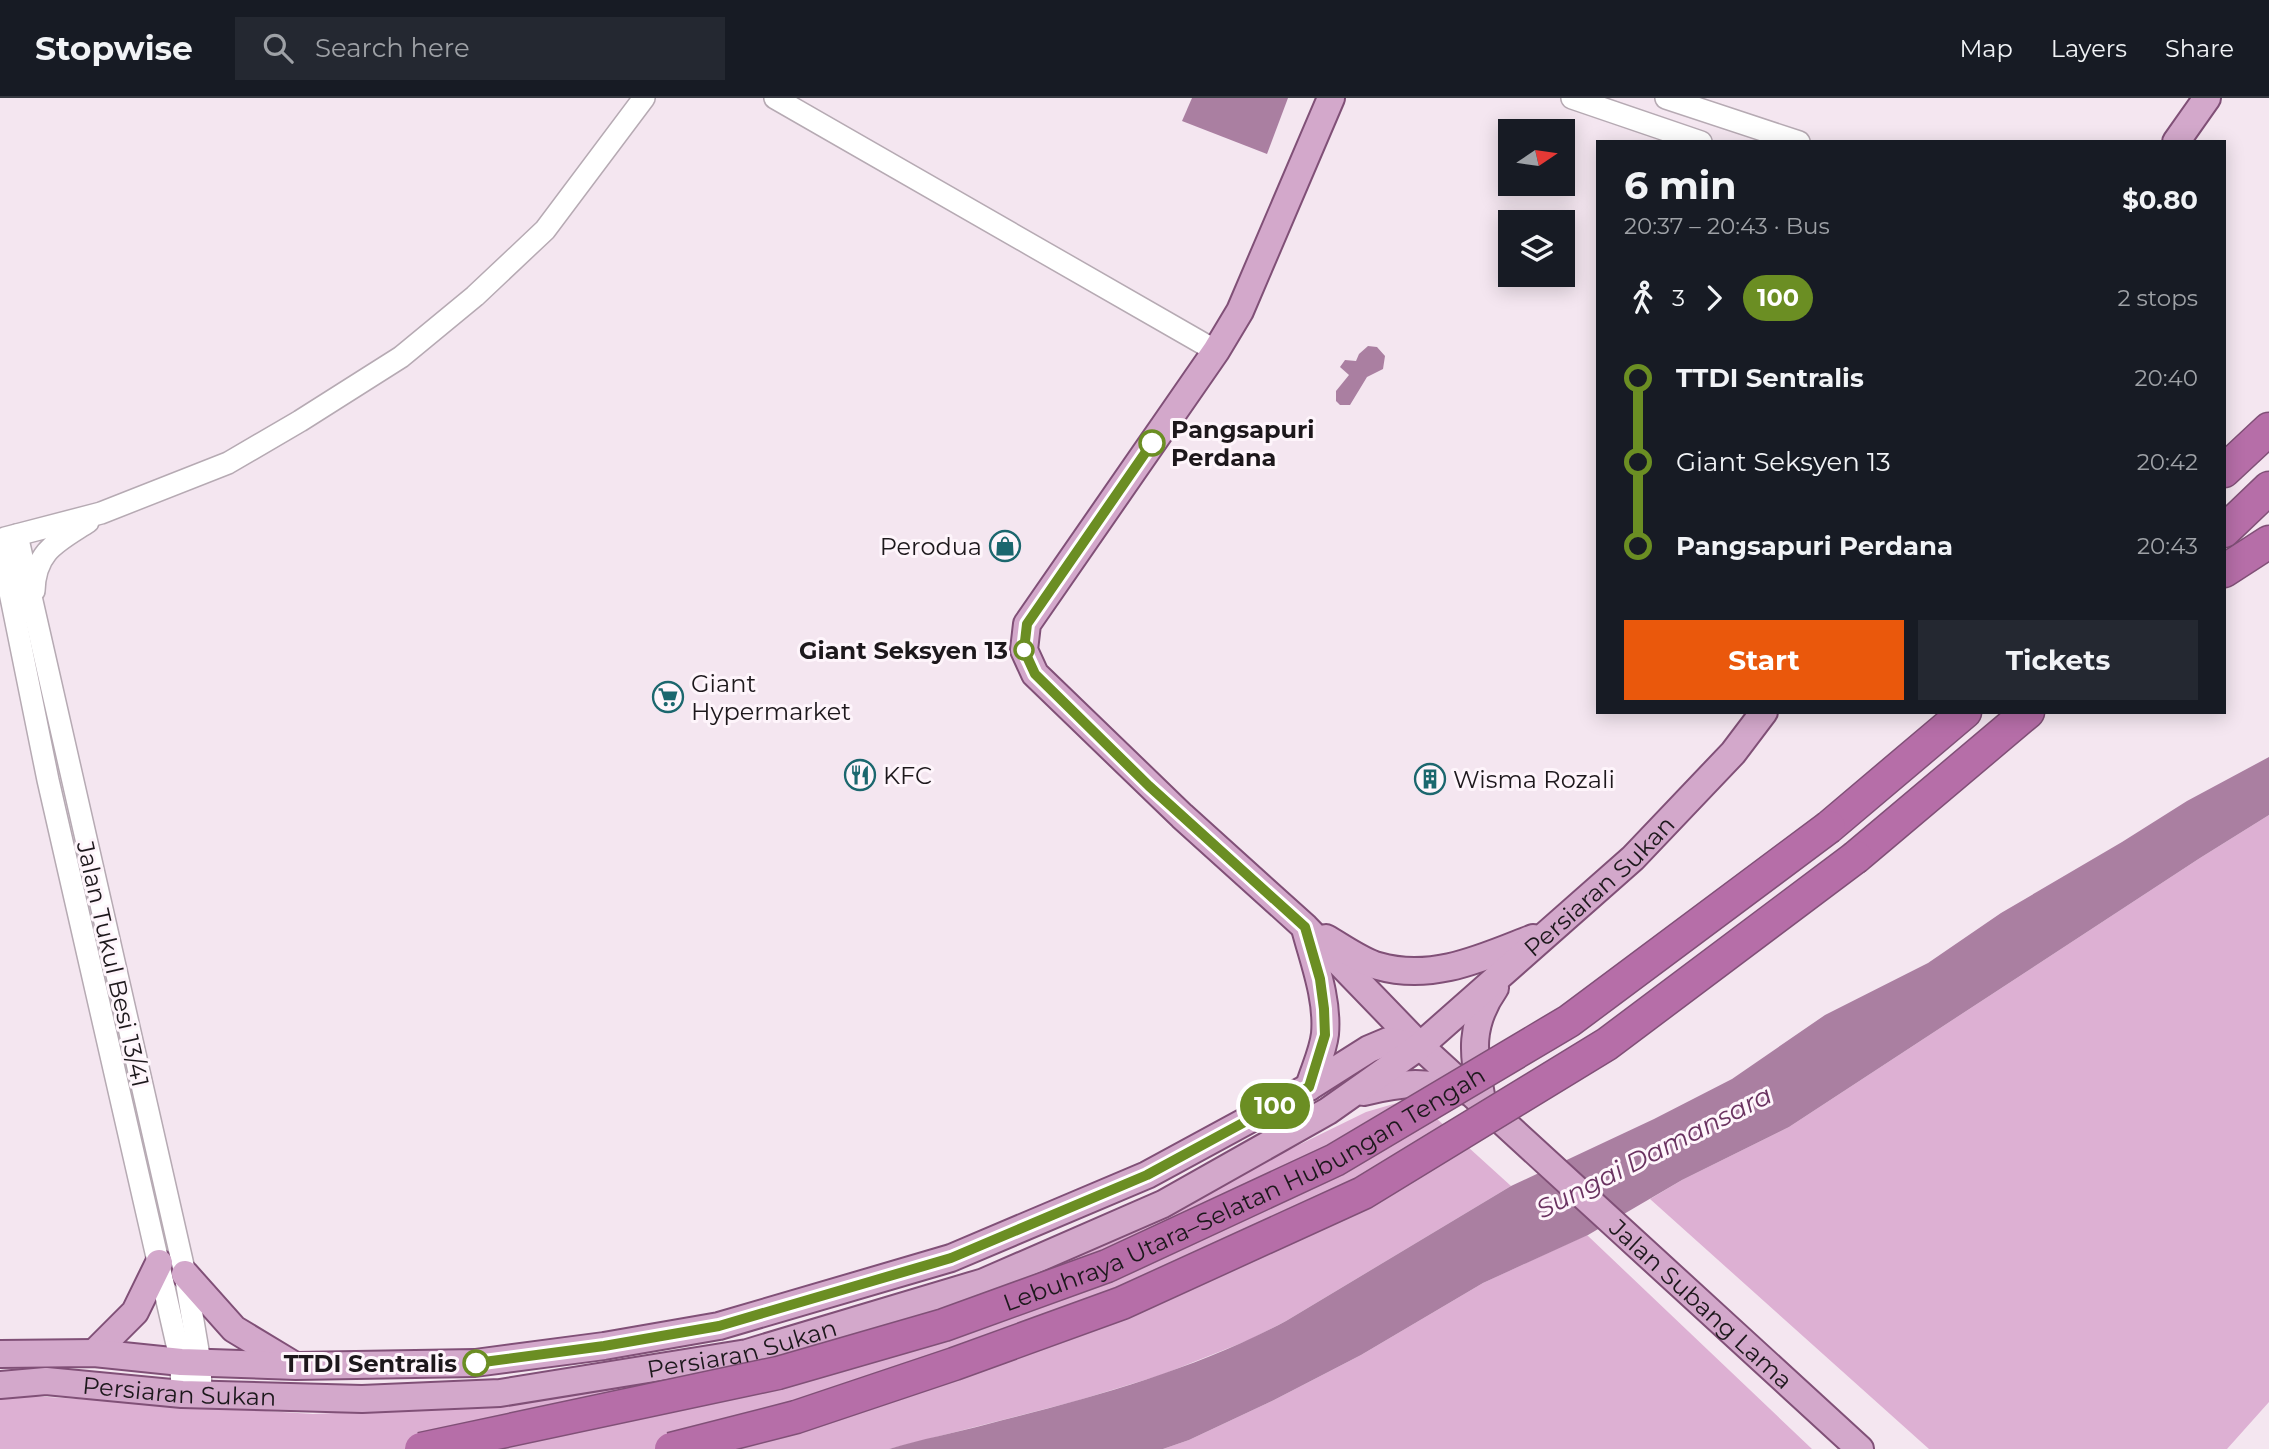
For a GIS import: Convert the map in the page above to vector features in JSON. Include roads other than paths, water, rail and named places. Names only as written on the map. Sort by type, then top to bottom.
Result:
[{"type":"highway","points":[[2226,469],[2269,429]]},
{"type":"highway","points":[[2226,529],[2269,488]]},
{"type":"highway","points":[[2226,569],[2269,542]]},
{"type":"highway","name":"Lebuhraya Utara–Selatan Hubungan Tengah","points":[[421,1449],[778,1373],[944,1325],[1107,1266],[1335,1160],[1569,1021],[1829,827],[1963,714]]},
{"type":"highway","name":"Lebuhraya Utara–Selatan Hubungan Tengah","points":[[671,1449],[796,1417],[954,1364],[1122,1303],[1363,1193],[1607,1044],[1856,857],[2026,714]]},
{"type":"main road","points":[[1331,98],[1240,311],[1216,351],[1027,624],[1024,650],[1035,674],[1149,786],[1305,927],[1377,966],[1420,972],[1467,964],[1551,931]]},
{"type":"main road","points":[[2177,140],[2207,98]]},
{"type":"main road","name":"Persiaran Sukan","points":[[0,1385],[46,1381],[192,1394],[362,1399],[500,1393],[747,1353],[984,1282],[1163,1203],[1328,1111],[1420,1046],[1633,858],[1733,753],[1762,714]]},
{"type":"main road","points":[[1305,927],[1320,979],[1325,1035],[1309,1087]]},
{"type":"main road","name":"Jalan Subang Lama","points":[[1305,927],[1420,1046],[1860,1449]]},
{"type":"main road","points":[[1349,1097],[1397,1083],[1431,1083],[1477,1098],[1474,1058],[1476,1024],[1488,998],[1510,967]]},
{"type":"main road","name":"Persiaran Sukan","points":[[0,1354],[94,1353],[190,1362],[296,1366],[475,1363],[604,1346],[719,1326],[951,1258],[1147,1175],[1309,1087],[1365,1051],[1388,1041],[1420,1046]]},
{"type":"main road","points":[[94,1353],[135,1311],[159,1263]]},
{"type":"main road","points":[[185,1274],[234,1329],[296,1366]]},
{"type":"street","points":[[6,539],[101,513],[228,463],[401,357],[475,296],[545,230],[644,98]]},
{"type":"street","points":[[775,98],[1216,351]]},
{"type":"street","points":[[1572,98],[1695,140]]},
{"type":"street","points":[[1667,98],[1689,102],[1794,140]]},
{"type":"street","points":[[33,604],[34,573],[42,557],[58,542],[101,513]]},
{"type":"street","name":"Jalan Tukul Besi 13/41","points":[[6,539],[33,604],[185,1274],[192,1394]]},
{"type":"street","name":"Jalan Tukul Besi 13/41","points":[[6,539],[15,617],[48,780],[159,1263],[190,1362]]},
{"type":"street","points":[[0,591],[15,617]]},
{"type":"water","points":[[1192,98],[1288,98],[1267,154],[1182,121]]},
{"type":"water","points":[[1368,346],[1377,347],[1385,356],[1383,369],[1367,377],[1350,405],[1340,405],[1336,401],[1336,391],[1349,375],[1340,367],[1345,360],[1356,361]]},
{"type":"water","name":"Sungai Damansara","points":[[2269,757],[2269,815],[1789,1127],[1682,1180],[1588,1235],[1483,1283],[1361,1355],[1274,1400],[1189,1440],[1163,1449],[889,1449],[1140,1382],[1214,1355],[1286,1321],[1511,1186],[1732,1079],[1825,1015],[1928,963],[2001,913],[2187,801]]},
{"type":"place","name":"Pangsapuri Perdana","points":[[1152,443]]},
{"type":"place","name":"Perodua","points":[[1005,546]]},
{"type":"place","name":"Giant Seksyen 13","points":[[1024,650]]},
{"type":"place","name":"Giant Hypermarket","points":[[668,697]]},
{"type":"place","name":"KFC","points":[[860,775]]},
{"type":"place","name":"Wisma Rozali","points":[[1430,779]]},
{"type":"place","name":"TTDI Sentralis","points":[[476,1363]]}]
